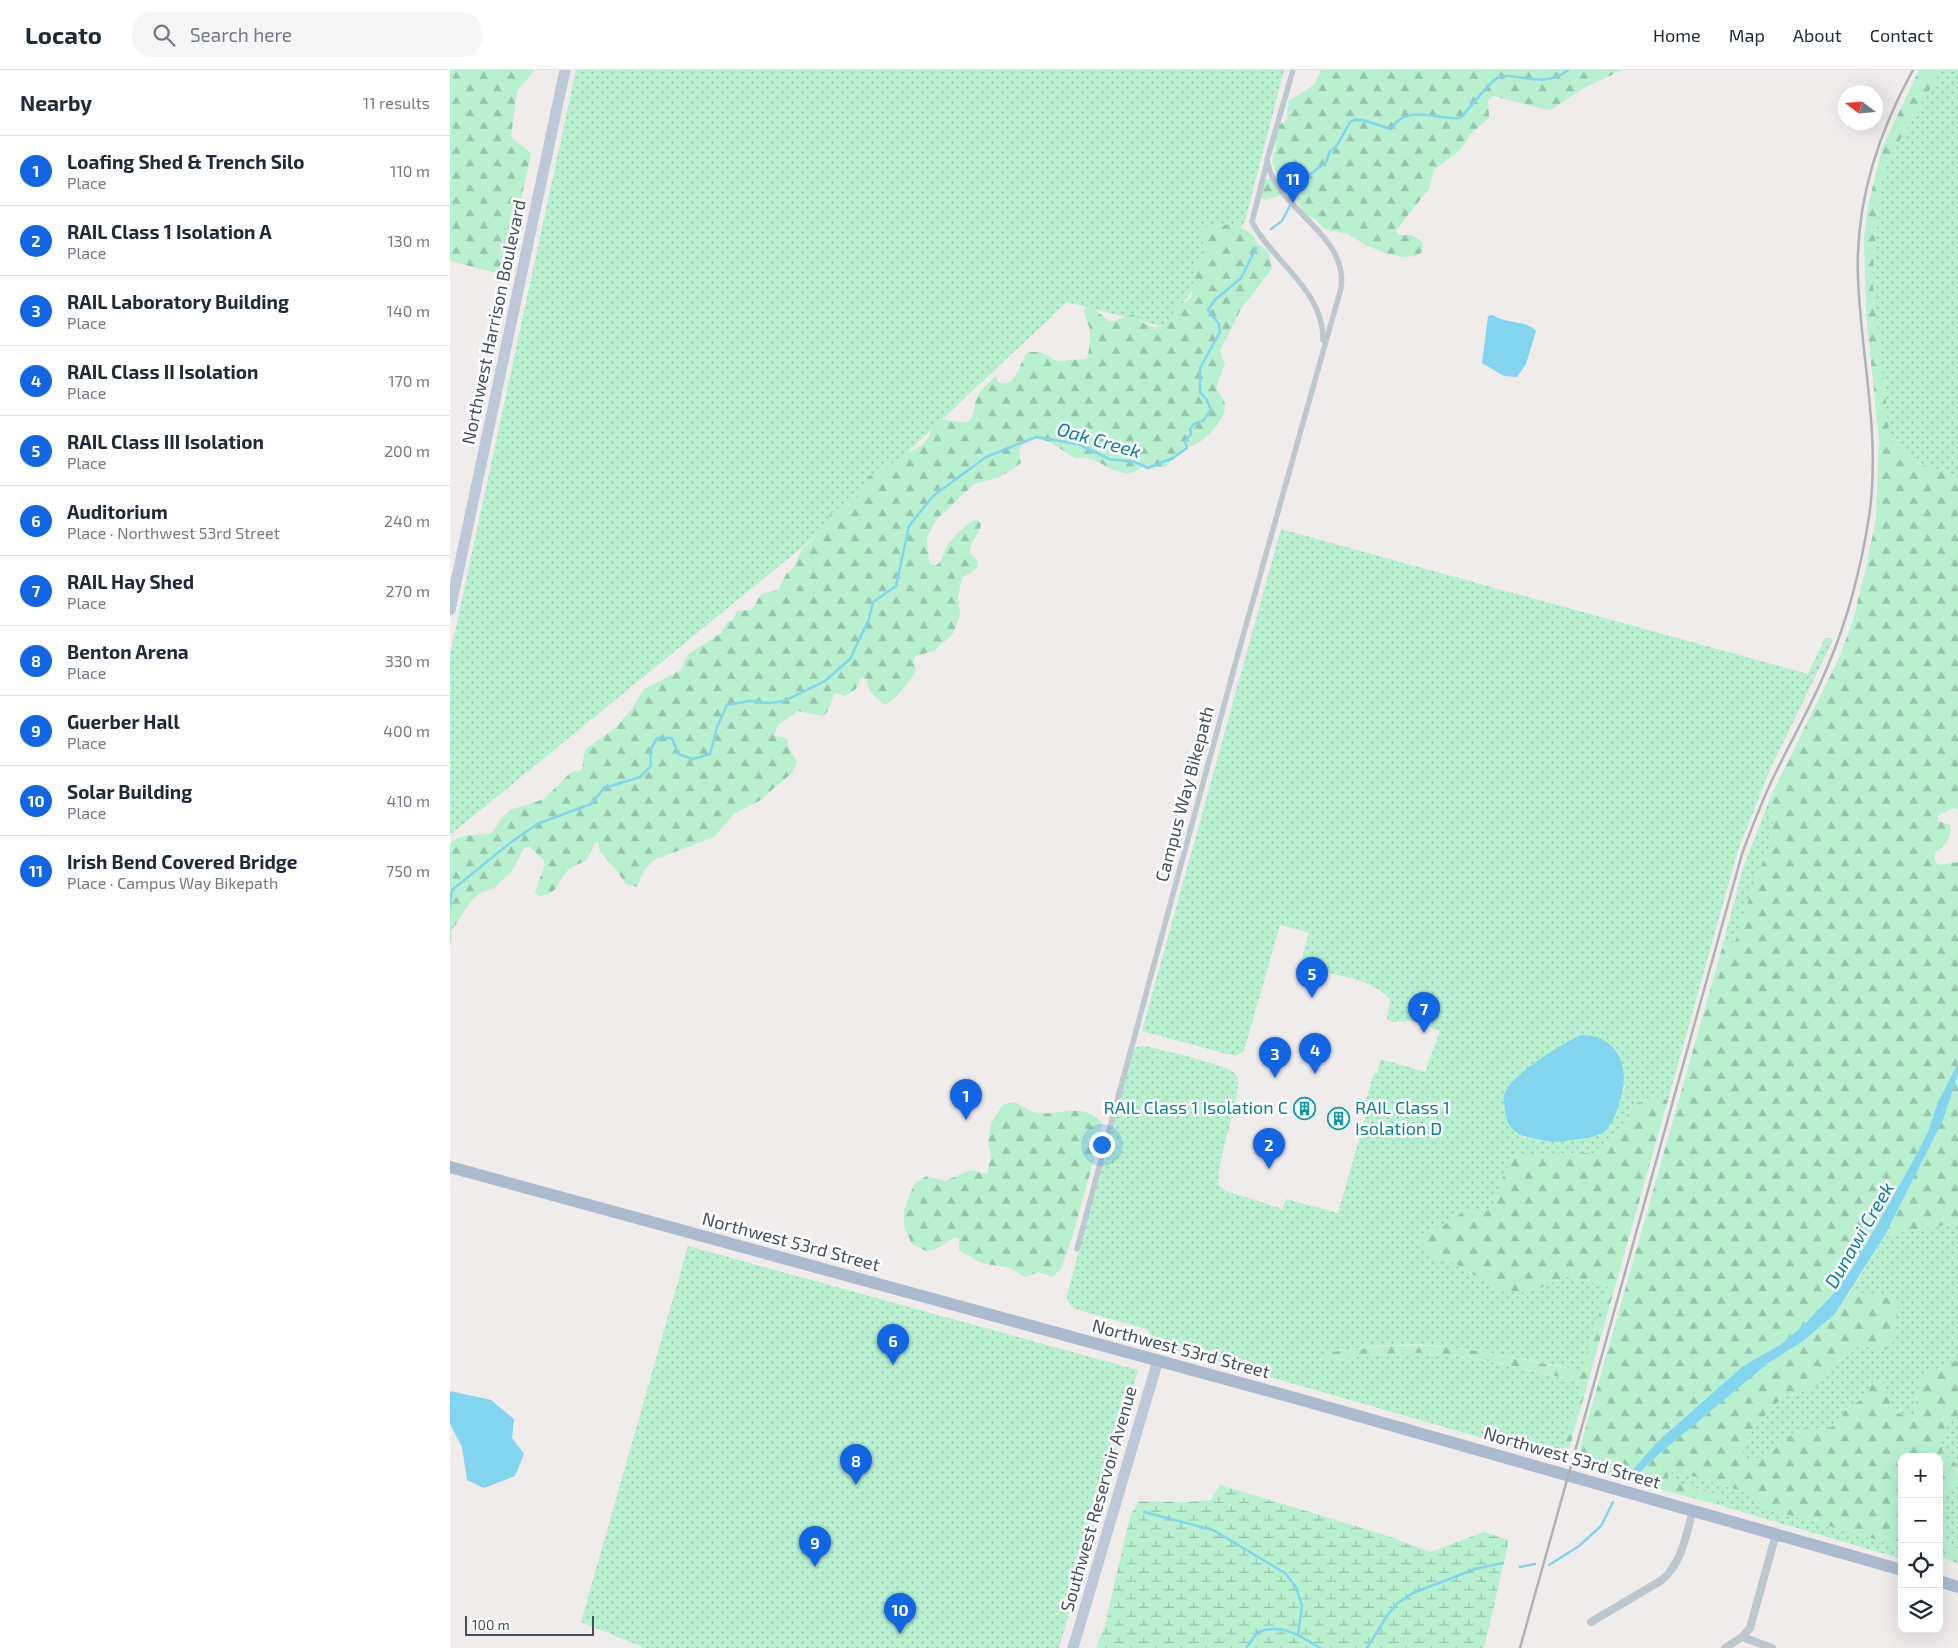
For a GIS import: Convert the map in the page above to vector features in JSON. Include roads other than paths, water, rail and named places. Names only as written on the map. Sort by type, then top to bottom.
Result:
[{"type":"main road","name":"Northwest Harrison Boulevard","points":[[450,610],[565,70]]},
{"type":"main road","name":"Northwest 53rd Street","points":[[450,1167],[1158,1360],[1898,1569]]},
{"type":"main road","name":"Southwest Reservoir Avenue","points":[[1073,1648],[1158,1360]]},
{"type":"main road","points":[[1943,1582],[1958,1586]]},
{"type":"street","name":"Campus Way Bikepath","points":[[1293,70],[1267,160],[1252,222],[1298,279],[1312,302],[1324,330],[1323,347]]},
{"type":"street","name":"Campus Way Bikepath","points":[[1077,1249],[1323,347],[1341,288],[1342,268],[1331,248],[1284,192],[1270,172],[1267,160]]},
{"type":"street","points":[[1590,1622],[1662,1580],[1672,1572],[1677,1563],[1693,1510]]},
{"type":"street","points":[[1725,1648],[1742,1637],[1750,1628],[1776,1534]]},
{"type":"street","points":[[1742,1637],[1772,1648]]},
{"type":"water","points":[[1493,315],[1504,320],[1527,325],[1536,331],[1526,364],[1517,377],[1504,376],[1482,363],[1488,316]]},
{"type":"water","points":[[1581,1035],[1605,1041],[1614,1048],[1620,1058],[1624,1080],[1614,1119],[1605,1131],[1585,1138],[1552,1142],[1520,1134],[1514,1130],[1507,1119],[1504,1095],[1508,1087],[1538,1061]]},
{"type":"water","points":[[1958,1063],[1958,1074],[1943,1120],[1885,1235],[1835,1314],[1803,1341],[1767,1364],[1651,1461],[1631,1482],[1624,1480],[1657,1442],[1743,1366],[1780,1345],[1807,1322],[1834,1293],[1853,1267],[1908,1170],[1928,1132],[1938,1102]]},
{"type":"water","points":[[450,1391],[491,1400],[514,1419],[512,1438],[524,1454],[515,1476],[484,1488],[467,1480],[462,1447],[450,1424]]},
{"type":"waterway","name":"Oak Creek","points":[[1271,229],[1282,221],[1303,180],[1326,162],[1330,151],[1336,147],[1350,122],[1362,120],[1391,129],[1398,121],[1414,115],[1422,114],[1460,118],[1497,78],[1512,76],[1539,80],[1548,79],[1568,70]]},
{"type":"waterway","name":"Oak Creek","points":[[450,907],[452,890],[510,843],[537,824],[591,804],[604,788],[640,777],[651,766],[650,751],[657,738],[672,738],[678,754],[693,759],[710,754],[717,727],[727,705],[749,701],[769,703],[784,701],[825,681],[850,659],[869,619],[873,602],[896,586],[909,526],[933,496],[986,457],[1036,437],[1078,444],[1109,459],[1135,462],[1148,468],[1173,458],[1187,448],[1185,441],[1191,434],[1190,429],[1194,424],[1203,421],[1211,410],[1207,400],[1200,392],[1200,368],[1220,332],[1219,324],[1208,310],[1215,300],[1241,278],[1256,248]]},
{"type":"waterway","name":"Dunawi Creek","points":[[1549,1565],[1579,1546],[1601,1526],[1613,1502]]},
{"type":"waterway","points":[[1144,1512],[1213,1530],[1285,1573],[1296,1587],[1302,1606],[1298,1634]]},
{"type":"waterway","name":"Dunawi Creek","points":[[1367,1648],[1389,1613],[1398,1603],[1413,1593],[1475,1569],[1503,1563]]},
{"type":"waterway","name":"Dunawi Creek","points":[[1520,1567],[1535,1564]]},
{"type":"waterway","name":"Dunawi Creek","points":[[1246,1648],[1258,1632],[1275,1629],[1291,1632],[1320,1648]]},
{"type":"railway","points":[[1520,1648],[1742,854],[1770,784],[1829,663],[1843,627],[1858,573],[1869,517],[1873,456],[1872,426],[1858,278],[1860,223],[1871,171],[1879,145],[1900,95],[1913,70]]},
{"type":"place","name":"Irish Bend Covered Bridge","points":[[1293,203]]},
{"type":"place","name":"RAIL Class III Isolation","points":[[1312,998]]},
{"type":"place","name":"RAIL Hay Shed","points":[[1424,1033]]},
{"type":"place","name":"RAIL Class II Isolation","points":[[1315,1074]]},
{"type":"place","name":"RAIL Laboratory Building","points":[[1275,1078]]},
{"type":"place","name":"RAIL Class 1 Isolation C","points":[[1304,1108]]},
{"type":"place","name":"RAIL Class 1 Isolation D","points":[[1339,1118]]},
{"type":"place","name":"Loafing Shed & Trench Silo","points":[[966,1120]]},
{"type":"place","name":"RAIL Class 1 Isolation A","points":[[1269,1169]]},
{"type":"place","name":"Auditorium","points":[[893,1365]]},
{"type":"place","name":"Benton Arena","points":[[856,1485]]},
{"type":"place","name":"Guerber Hall","points":[[815,1567]]},
{"type":"place","name":"Solar Building","points":[[900,1634]]}]
